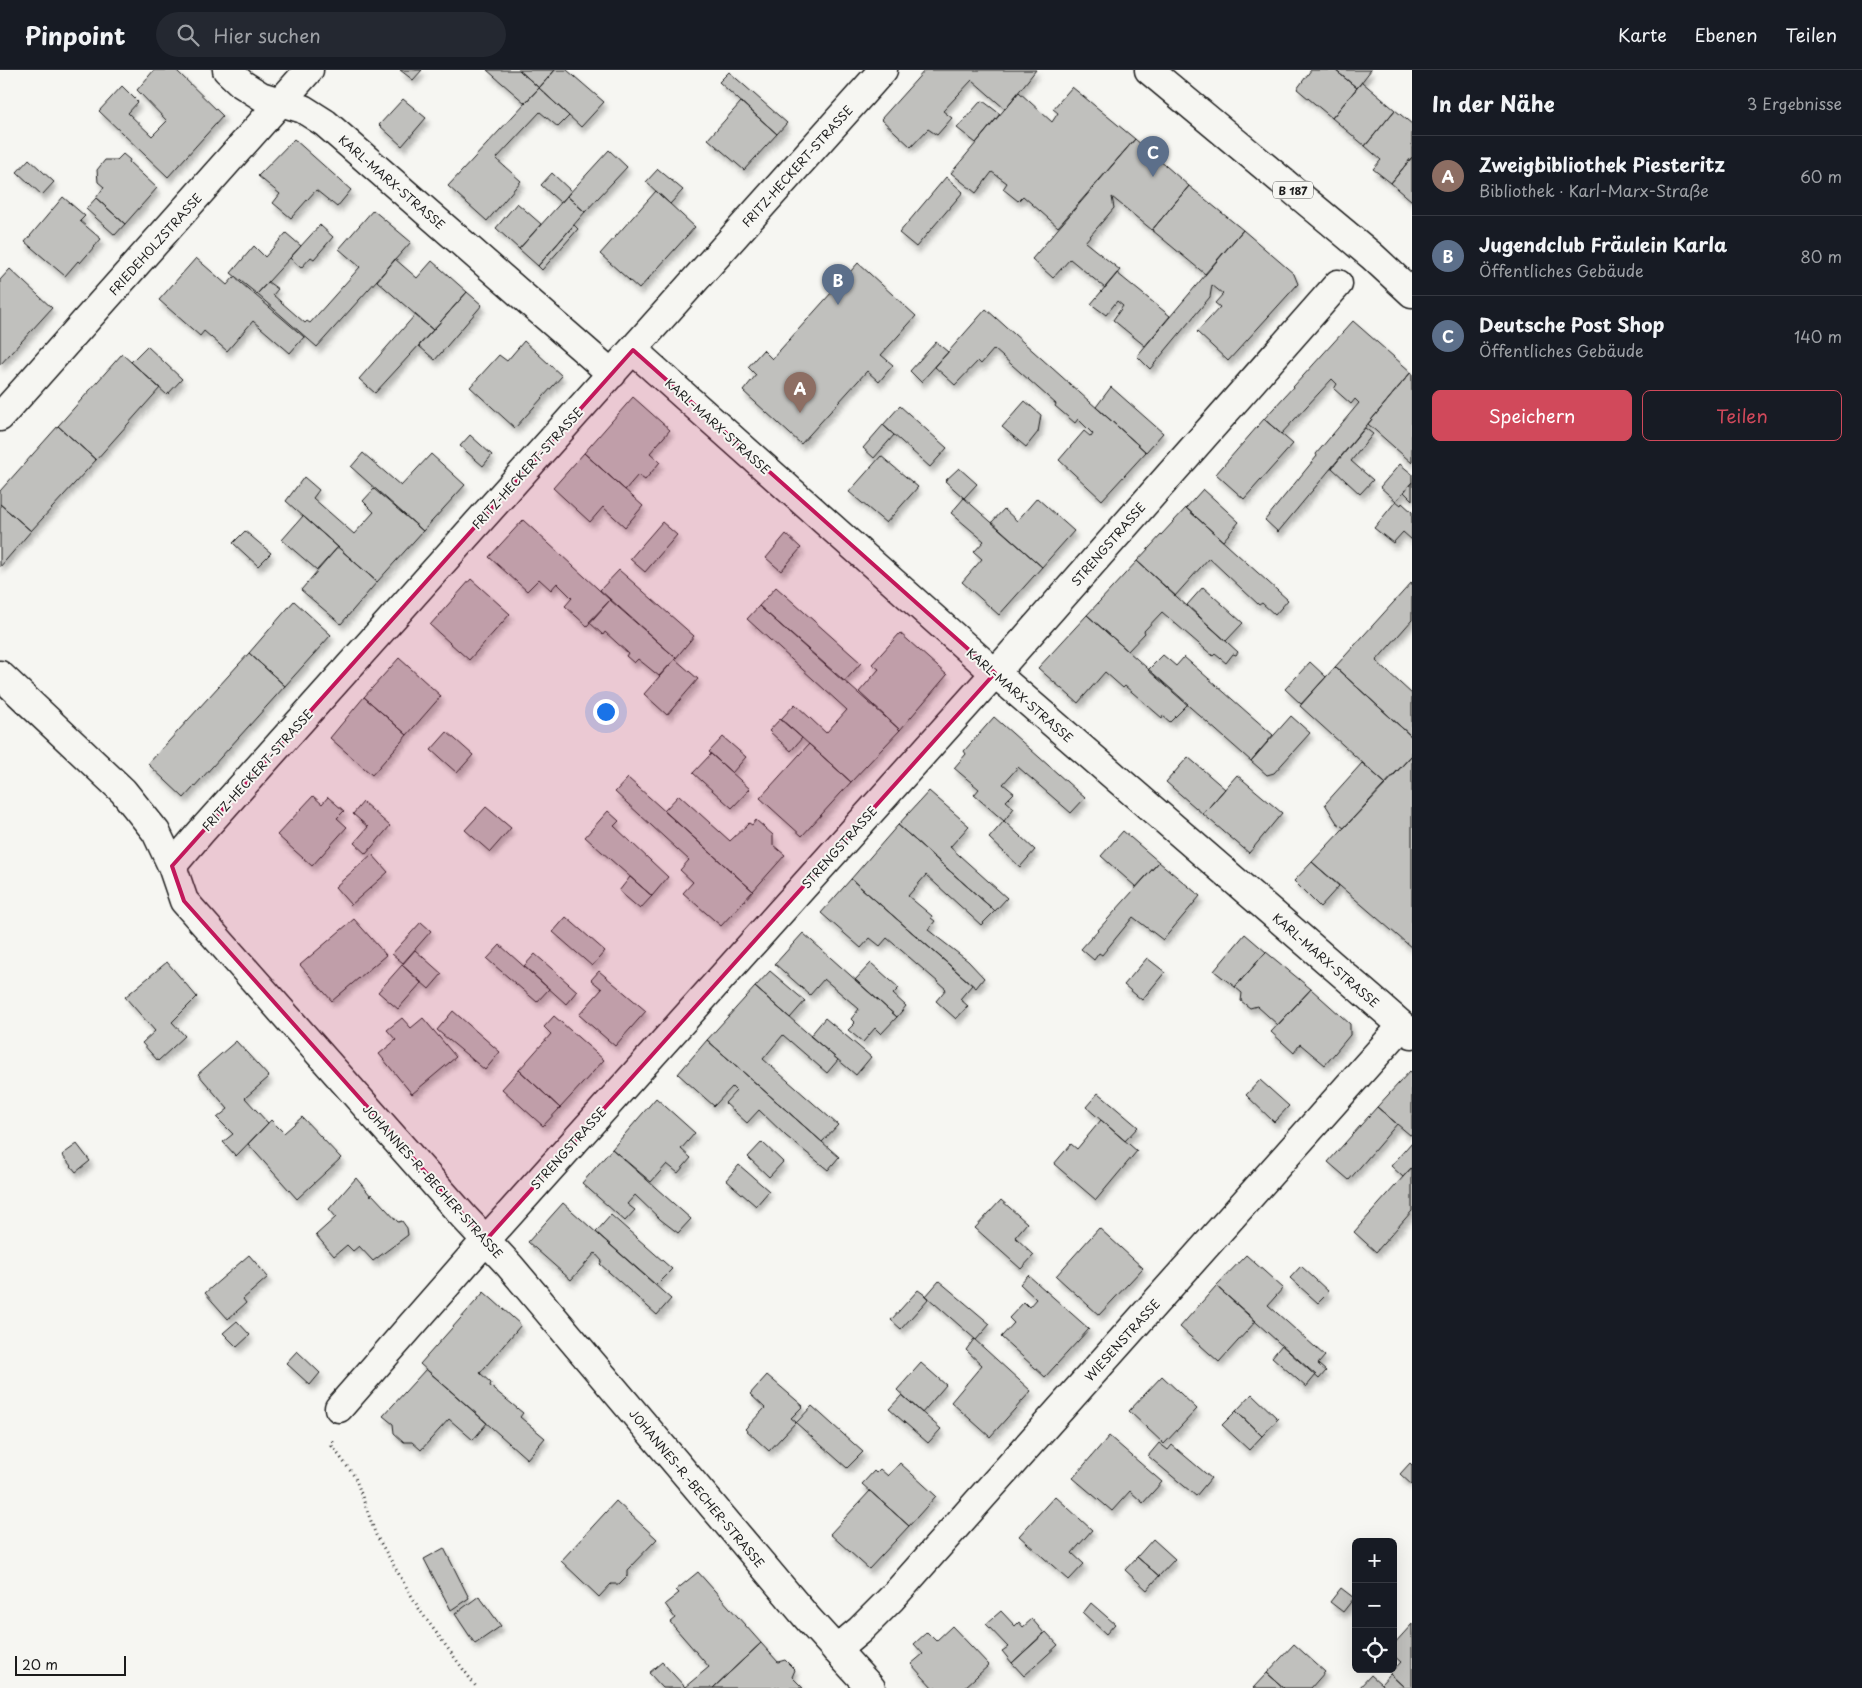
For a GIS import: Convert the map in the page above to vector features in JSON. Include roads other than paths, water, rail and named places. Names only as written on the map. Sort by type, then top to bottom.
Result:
[{"type":"street","name":"KARL-MARX-STRASSE","points":[[227,70],[242,84],[261,96],[304,109],[324,123],[612,374]]},
{"type":"street","name":"FRIEDEHOLZSTRASSE","points":[[0,417],[308,70]]},
{"type":"street","name":"FRITZ-HECKERT-STRASSE","points":[[172,866],[882,70]]},
{"type":"street","name":"B 187","points":[[1149,70],[1372,256],[1412,293]]},
{"type":"street","name":"STRENGSTRASSE","points":[[339,1408],[486,1240],[995,673],[1338,284]]},
{"type":"street","name":"KARL-MARX-STRASSE","points":[[633,350],[995,673],[1407,1030]]},
{"type":"street","name":"JOHANNES-R.-BECHER-STRASSE","points":[[0,675],[123,791],[156,832],[172,866],[184,901],[486,1240],[836,1650],[871,1688]]},
{"type":"street","name":"WIESENSTRASSE","points":[[836,1650],[860,1630],[892,1598],[1407,1030]]},
{"type":"place","name":"Deutsche Post Shop","points":[[1153,177]]},
{"type":"place","name":"Jugendclub Fräulein Karla","points":[[838,305]]},
{"type":"place","name":"Zweigbibliothek Piesteritz","points":[[800,413]]}]
